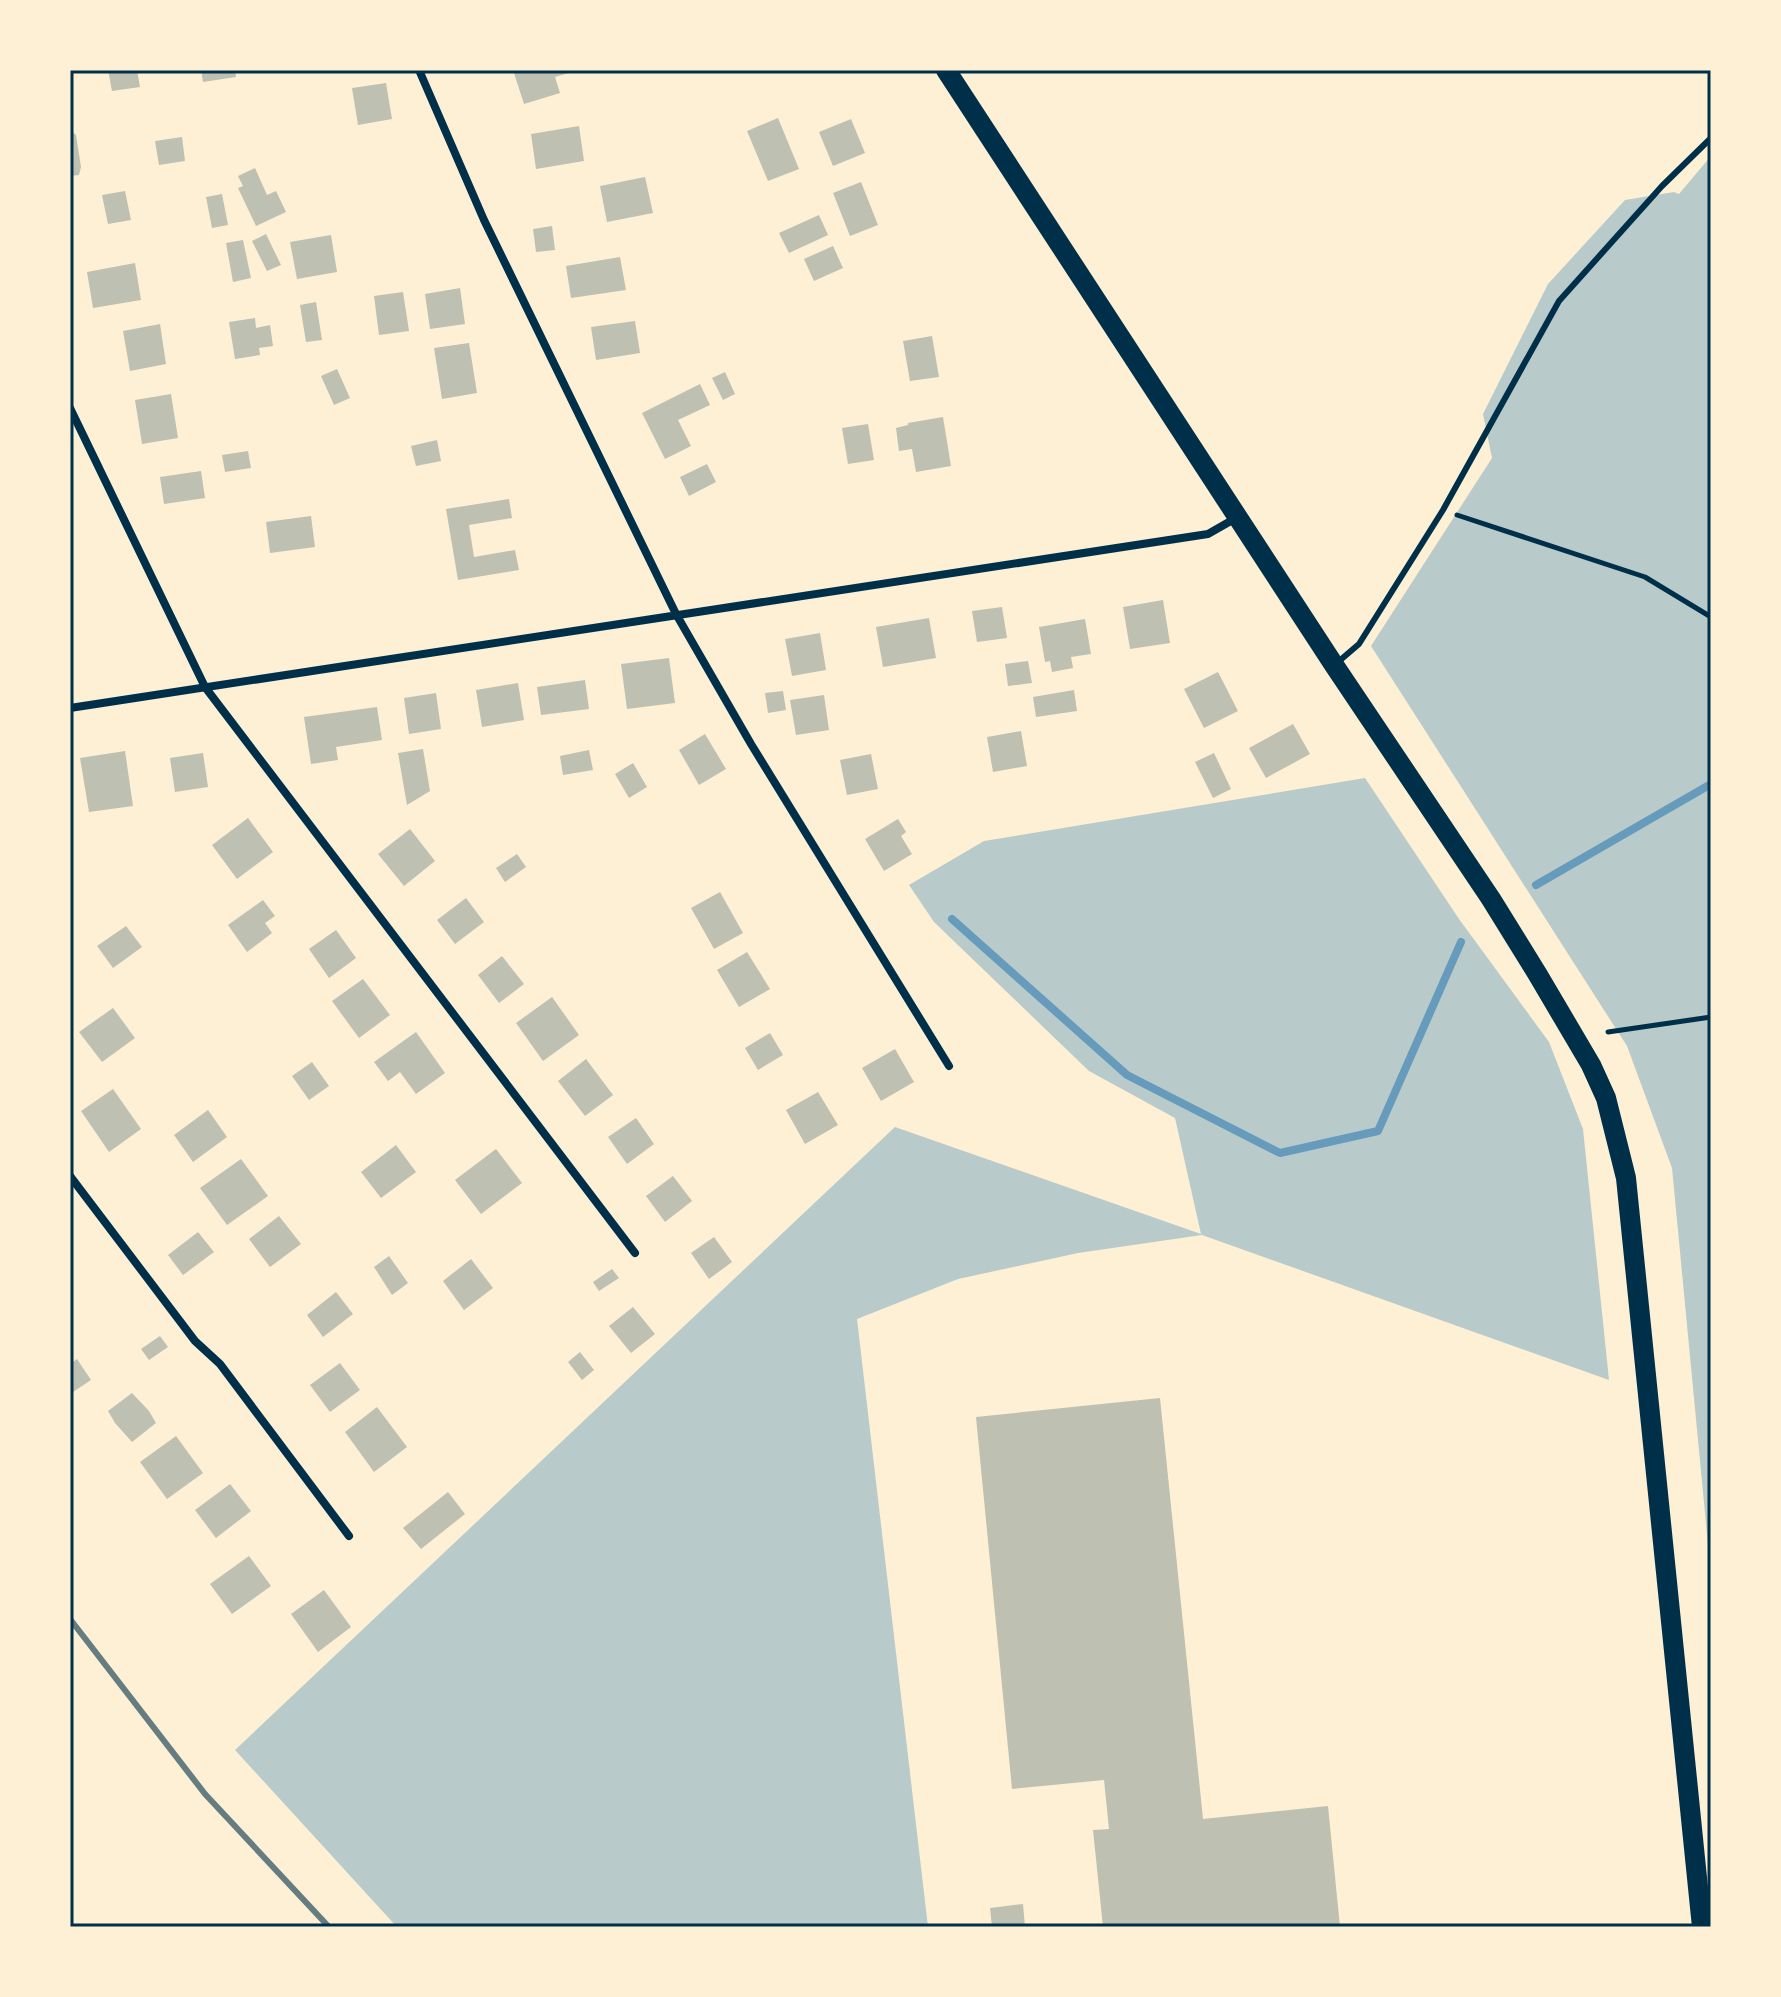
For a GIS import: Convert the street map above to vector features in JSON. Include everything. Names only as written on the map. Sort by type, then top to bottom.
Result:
[{"type":"main road","points":[[946,70],[1334,665],[1491,899],[1591,1065],[1606,1098],[1628,1193],[1702,1927]]},
{"type":"street","points":[[419,70],[484,220],[676,614],[751,744],[949,1066]]},
{"type":"street","points":[[70,408],[205,687],[635,1253]]},
{"type":"street","points":[[70,708],[1208,534],[1238,517]]},
{"type":"street","points":[[70,1176],[195,1341],[220,1364],[349,1536]]},
{"type":"lane","points":[[1334,665],[1359,644],[1443,510],[1559,301],[1662,186],[1711,138]]},
{"type":"path","points":[[1443,510],[1645,577],[1711,617]]},
{"type":"path","points":[[1608,1032],[1711,1017]]},
{"type":"shaded area","points":[[1711,156],[1711,1576],[1672,1168],[1627,1046],[1371,646],[1492,458],[1483,414],[1548,284],[1625,200],[1674,192],[1679,194]]},
{"type":"shaded area","points":[[1365,778],[1459,919],[1549,1042],[1583,1129],[1609,1380],[1202,1235],[1078,1253],[958,1279],[857,1319],[928,1927],[397,1927],[235,1750],[895,1127],[1201,1234],[1175,1118],[1089,1071],[934,922],[909,885],[984,841]]},
{"type":"building","points":[[108,70],[137,70],[140,87],[112,91]]},
{"type":"building","points":[[201,70],[235,70],[236,77],[203,82]]},
{"type":"building","points":[[513,70],[575,71],[555,77],[560,93],[524,104]]},
{"type":"building","points":[[386,83],[392,119],[358,125],[352,88]]},
{"type":"building","points":[[778,118],[799,169],[768,181],[747,131]]},
{"type":"building","points":[[851,119],[865,153],[833,166],[819,132]]},
{"type":"building","points":[[579,126],[584,161],[536,169],[531,134]]},
{"type":"building","points":[[70,130],[76,135],[81,167],[79,175],[70,176]]},
{"type":"building","points":[[182,137],[185,161],[159,165],[155,141]]},
{"type":"building","points":[[255,168],[267,195],[276,191],[286,212],[256,226],[238,188],[243,186],[238,176]]},
{"type":"building","points":[[645,177],[653,213],[607,222],[600,186]]},
{"type":"building","points":[[861,182],[878,225],[850,236],[833,193]]},
{"type":"building","points":[[125,191],[131,220],[108,224],[102,195]]},
{"type":"building","points":[[222,194],[228,225],[212,228],[206,197]]},
{"type":"building","points":[[819,215],[828,235],[789,253],[779,233]]},
{"type":"building","points":[[552,226],[555,250],[536,252],[533,229]]},
{"type":"building","points":[[266,234],[281,265],[267,271],[252,241]]},
{"type":"building","points":[[331,235],[337,272],[297,279],[290,242]]},
{"type":"building","points":[[243,240],[251,278],[233,282],[226,243]]},
{"type":"building","points":[[833,246],[843,268],[814,281],[804,259]]},
{"type":"building","points":[[620,257],[626,290],[571,298],[566,266]]},
{"type":"building","points":[[135,263],[141,300],[93,308],[87,272]]},
{"type":"building","points":[[460,288],[465,324],[430,329],[425,294]]},
{"type":"building","points":[[403,292],[409,331],[379,335],[374,296]]},
{"type":"building","points":[[316,302],[322,340],[306,342],[300,305]]},
{"type":"building","points":[[255,318],[256,328],[270,325],[273,346],[259,348],[260,355],[235,359],[229,322]]},
{"type":"building","points":[[635,321],[640,353],[596,360],[591,327]]},
{"type":"building","points":[[160,324],[166,364],[130,371],[123,331]]},
{"type":"building","points":[[932,336],[939,377],[910,381],[903,341]]},
{"type":"building","points":[[469,343],[477,393],[442,399],[434,348]]},
{"type":"building","points":[[337,369],[350,398],[334,405],[321,376]]},
{"type":"building","points":[[725,372],[735,394],[723,400],[712,378]]},
{"type":"building","points":[[700,384],[710,405],[678,420],[691,446],[665,459],[642,413]]},
{"type":"building","points":[[171,394],[178,438],[142,444],[135,400]]},
{"type":"building","points":[[943,417],[951,466],[916,472],[912,449],[899,451],[896,428]]},
{"type":"building","points":[[868,424],[874,460],[848,464],[842,428]]},
{"type":"building","points":[[437,440],[441,461],[416,466],[411,446]]},
{"type":"building","points":[[248,451],[251,468],[225,472],[222,455]]},
{"type":"building","points":[[707,464],[716,482],[689,496],[680,477]]},
{"type":"building","points":[[201,471],[205,498],[164,504],[160,477]]},
{"type":"building","points":[[509,499],[512,518],[469,525],[474,557],[515,550],[519,570],[458,580],[446,509]]},
{"type":"building","points":[[311,516],[315,547],[270,553],[266,522]]},
{"type":"building","points":[[1163,600],[1170,643],[1130,649],[1123,607]]},
{"type":"building","points":[[1002,607],[1007,638],[977,642],[972,611]]},
{"type":"building","points":[[929,618],[936,658],[883,667],[876,627]]},
{"type":"building","points":[[1085,619],[1091,654],[1071,657],[1073,668],[1052,672],[1050,661],[1045,662],[1039,627]]},
{"type":"building","points":[[820,633],[826,670],[792,676],[785,639]]},
{"type":"building","points":[[669,658],[675,703],[627,709],[621,664]]},
{"type":"building","points":[[1028,661],[1032,683],[1008,686],[1005,664]]},
{"type":"building","points":[[1218,672],[1238,711],[1204,728],[1184,689]]},
{"type":"building","points":[[585,680],[589,709],[541,715],[537,687]]},
{"type":"building","points":[[518,683],[524,720],[482,727],[476,690]]},
{"type":"building","points":[[1074,690],[1077,711],[1036,717],[1033,697]]},
{"type":"building","points":[[783,691],[786,710],[768,713],[765,693]]},
{"type":"building","points":[[436,693],[441,729],[409,734],[404,698]]},
{"type":"building","points":[[824,695],[829,730],[796,735],[790,700]]},
{"type":"building","points":[[377,707],[382,740],[336,747],[338,760],[311,764],[304,717]]},
{"type":"building","points":[[1293,724],[1310,754],[1266,778],[1249,748]]},
{"type":"building","points":[[1021,731],[1027,766],[993,772],[987,737]]},
{"type":"building","points":[[705,734],[726,769],[699,785],[679,750]]},
{"type":"building","points":[[423,749],[430,791],[407,805],[398,753]]},
{"type":"building","points":[[589,750],[593,770],[563,775],[560,756]]},
{"type":"building","points":[[125,751],[133,806],[89,812],[80,758]]},
{"type":"building","points":[[203,753],[208,787],[175,792],[170,758]]},
{"type":"building","points":[[1214,753],[1231,789],[1213,798],[1195,762]]},
{"type":"building","points":[[871,754],[878,789],[847,795],[840,760]]},
{"type":"building","points":[[633,763],[647,787],[629,798],[615,774]]},
{"type":"building","points":[[248,818],[273,852],[237,879],[212,845]]},
{"type":"building","points":[[898,819],[906,832],[901,836],[912,854],[884,871],[865,839]]},
{"type":"building","points":[[410,829],[435,861],[404,886],[378,854]]},
{"type":"building","points":[[517,854],[526,867],[505,882],[496,868]]},
{"type":"building","points":[[720,892],[743,933],[714,949],[691,908]]},
{"type":"building","points":[[466,898],[484,922],[455,944],[437,920]]},
{"type":"building","points":[[263,900],[275,916],[265,923],[272,933],[247,952],[228,925]]},
{"type":"building","points":[[126,926],[142,947],[113,968],[97,946]]},
{"type":"building","points":[[336,930],[356,958],[329,978],[309,949]]},
{"type":"building","points":[[747,952],[770,989],[739,1007],[717,970]]},
{"type":"building","points":[[502,956],[524,984],[499,1003],[478,975]]},
{"type":"building","points":[[363,979],[390,1015],[359,1038],[332,1001]]},
{"type":"building","points":[[552,997],[579,1035],[543,1061],[516,1023]]},
{"type":"building","points":[[113,1008],[135,1038],[102,1062],[79,1032]]},
{"type":"building","points":[[416,1032],[445,1073],[416,1094],[400,1072],[388,1081],[374,1062]]},
{"type":"building","points":[[770,1033],[783,1055],[758,1070],[745,1048]]},
{"type":"building","points":[[895,1049],[914,1082],[881,1101],[862,1068]]},
{"type":"building","points":[[586,1059],[613,1095],[585,1116],[558,1081]]},
{"type":"building","points":[[312,1062],[329,1086],[309,1100],[292,1076]]},
{"type":"building","points":[[113,1089],[141,1129],[109,1152],[81,1111]]},
{"type":"building","points":[[818,1092],[838,1125],[805,1144],[786,1110]]},
{"type":"building","points":[[208,1110],[227,1137],[193,1162],[174,1135]]},
{"type":"building","points":[[636,1118],[654,1144],[627,1164],[608,1137]]},
{"type":"building","points":[[396,1145],[416,1172],[381,1198],[361,1172]]},
{"type":"building","points":[[496,1149],[522,1183],[481,1214],[455,1180]]},
{"type":"building","points":[[241,1159],[268,1196],[227,1225],[200,1188]]},
{"type":"building","points":[[673,1176],[692,1201],[665,1222],[646,1196]]},
{"type":"building","points":[[279,1216],[301,1244],[270,1267],[249,1239]]},
{"type":"building","points":[[198,1232],[214,1252],[183,1275],[168,1255]]},
{"type":"building","points":[[714,1237],[732,1262],[709,1279],[691,1253]]},
{"type":"building","points":[[389,1256],[408,1283],[392,1295],[374,1267]]},
{"type":"building","points":[[471,1259],[493,1288],[464,1310],[443,1281]]},
{"type":"building","points":[[612,1269],[619,1278],[599,1291],[593,1282]]},
{"type":"building","points":[[336,1292],[353,1314],[323,1337],[307,1315]]},
{"type":"building","points":[[633,1307],[655,1334],[631,1353],[609,1326]]},
{"type":"building","points":[[160,1336],[168,1347],[149,1360],[141,1349]]},
{"type":"building","points":[[580,1352],[594,1370],[582,1380],[568,1362]]},
{"type":"building","points":[[77,1359],[91,1380],[70,1394],[70,1364]]},
{"type":"building","points":[[340,1363],[360,1390],[330,1412],[310,1385]]},
{"type":"building","points":[[132,1393],[156,1423],[132,1442],[108,1411]]},
{"type":"building","points":[[1160,1398],[1203,1819],[1328,1806],[1340,1927],[1103,1927],[1093,1830],[1109,1829],[1104,1780],[1012,1789],[976,1417]]},
{"type":"building","points":[[377,1407],[407,1447],[374,1472],[345,1432]]},
{"type":"building","points":[[176,1436],[203,1473],[167,1499],[140,1462]]},
{"type":"building","points":[[230,1484],[251,1511],[216,1538],[195,1510]]},
{"type":"building","points":[[448,1492],[465,1514],[421,1549],[403,1528]]},
{"type":"building","points":[[249,1556],[271,1586],[232,1614],[210,1584]]},
{"type":"building","points":[[324,1590],[351,1627],[318,1652],[291,1614]]},
{"type":"building","points":[[1023,1904],[1025,1927],[992,1927],[990,1908]]},
{"type":"waterway","points":[[1536,885],[1711,784]]},
{"type":"waterway","points":[[952,919],[1127,1075],[1280,1153],[1378,1131],[1461,942]]},
{"type":"railway","points":[[70,1619],[205,1794],[329,1927]]}]
